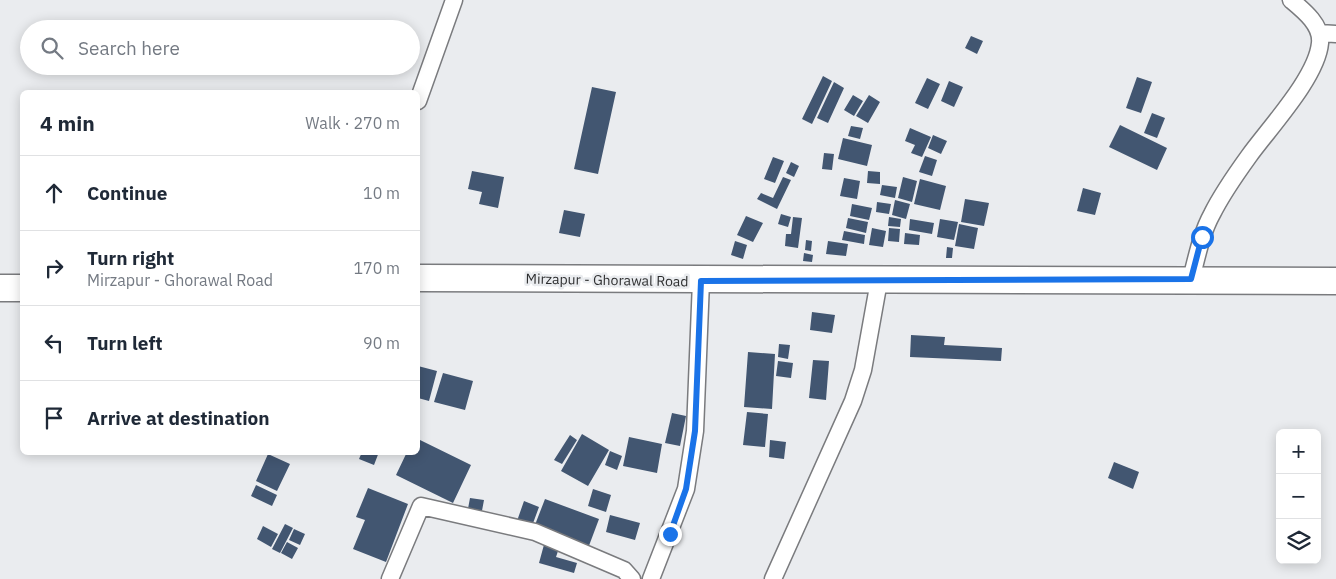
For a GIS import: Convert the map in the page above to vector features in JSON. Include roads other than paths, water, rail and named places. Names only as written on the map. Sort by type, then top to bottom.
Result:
[{"type":"main road","name":"Mirzapur - Ghorawal Road","points":[[420,278],[701,281],[1191,279],[1336,281]]},
{"type":"main road","points":[[0,288],[20,288]]},
{"type":"street","points":[[420,95],[454,0]]},
{"type":"street","points":[[1191,279],[1202,237],[1212,214],[1249,156],[1307,78],[1320,43],[1319,33],[1308,15],[1291,0]]},
{"type":"street","points":[[1319,33],[1336,34]]},
{"type":"street","points":[[651,579],[686,489],[695,431],[701,281]]},
{"type":"street","points":[[773,579],[853,401],[863,370],[879,281]]},
{"type":"street","points":[[390,579],[421,506],[535,532],[624,570],[632,579]]}]
